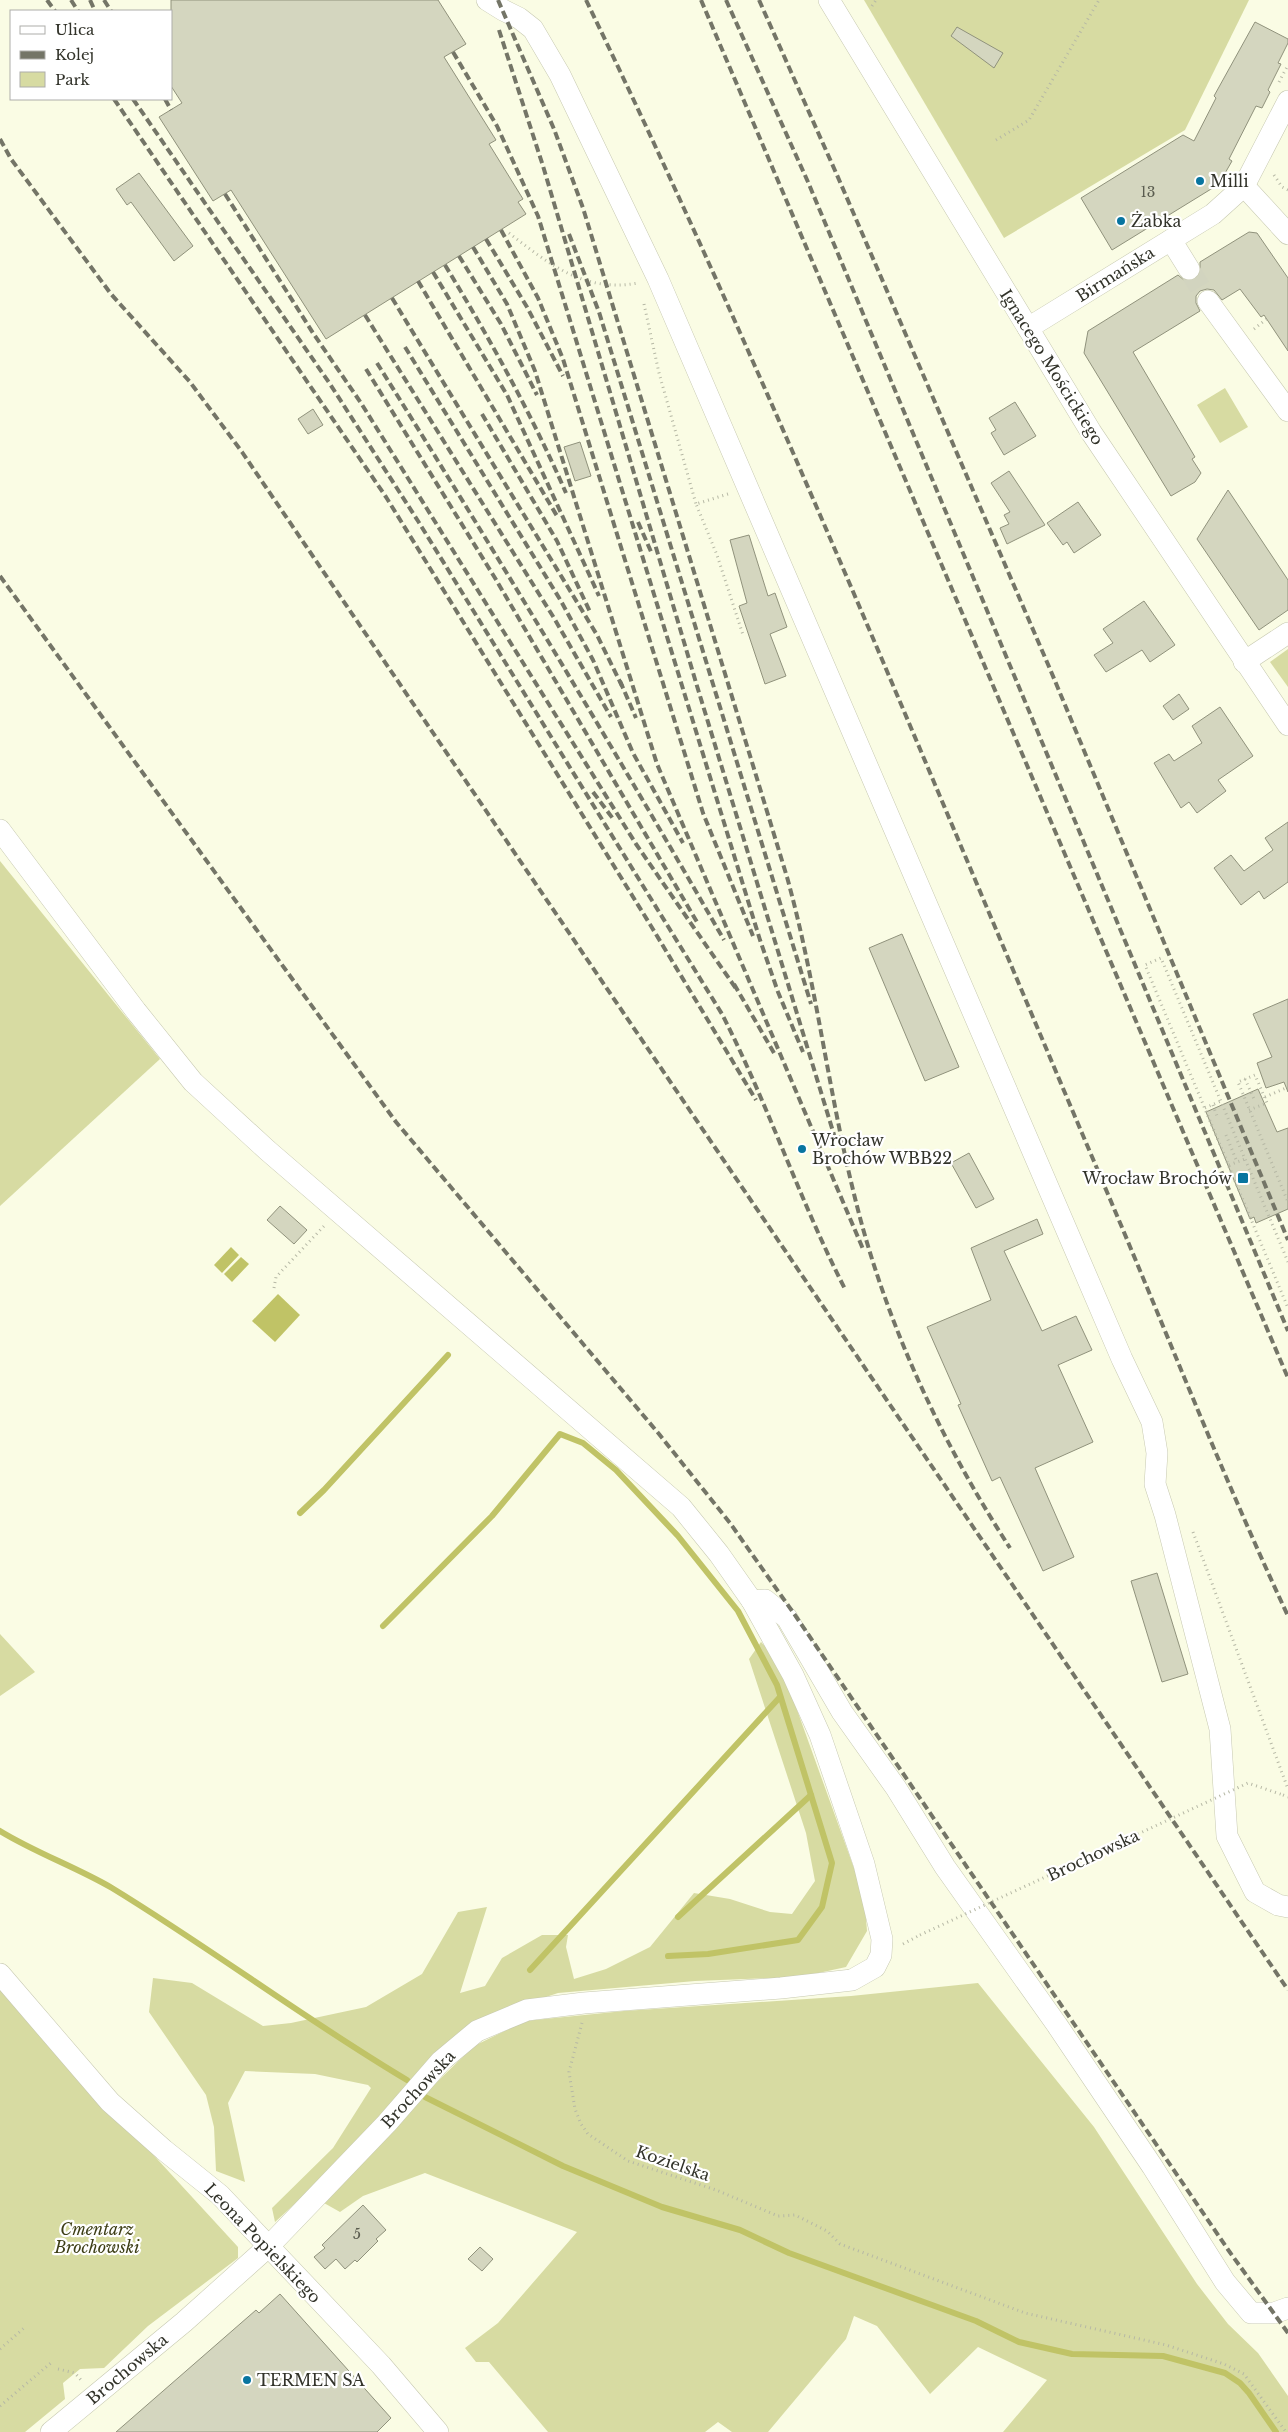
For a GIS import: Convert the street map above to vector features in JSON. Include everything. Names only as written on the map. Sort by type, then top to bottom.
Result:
[{"type":"street","points":[[487,0],[519,18],[533,29],[560,75],[658,280],[1122,1359],[1152,1422],[1157,1452],[1155,1484],[1165,1515],[1220,1729],[1226,1836],[1255,1892],[1278,1905],[1288,1907]]},
{"type":"street","name":"Ignacego Mościckiego","points":[[829,0],[1091,432],[1288,725]]},
{"type":"street","name":"Birmańska","points":[[1028,328],[1213,214],[1244,186],[1281,96]]},
{"type":"street","points":[[1244,186],[1286,228]]},
{"type":"street","points":[[1171,240],[1189,269]]},
{"type":"street","points":[[1208,301],[1288,411]]},
{"type":"street","points":[[1244,662],[1288,632]]},
{"type":"street","points":[[0,830],[136,1011],[193,1082],[267,1150],[681,1507],[719,1554],[752,1601],[793,1675],[820,1735],[864,1864],[882,1939],[890,1950]]},
{"type":"street","points":[[752,1601],[765,1600],[787,1618],[842,1712],[896,1788],[945,1867],[1052,2018],[1152,2166],[1224,2282],[1251,2313],[1274,2313],[1288,2308]]},
{"type":"street","name":"Brochowska","points":[[51,2432],[184,2322],[269,2246],[373,2138],[441,2061],[477,2031],[527,2010],[584,2003],[781,1988],[852,1980],[875,1967],[890,1950]]},
{"type":"street","name":"Leona Popielskiego","points":[[0,1974],[110,2102],[164,2150],[220,2195],[381,2365],[438,2432]]},
{"type":"path","points":[[872,6],[876,0]]},
{"type":"path","points":[[996,140],[1028,120],[1099,0]]},
{"type":"path","points":[[1281,96],[1288,65]]},
{"type":"path","points":[[1274,177],[1282,187],[1288,190]]},
{"type":"path","points":[[509,233],[555,268],[589,282],[624,285],[658,280]]},
{"type":"path","points":[[637,283],[640,291]]},
{"type":"path","points":[[642,300],[696,504],[717,554],[743,635]]},
{"type":"path","points":[[696,504],[748,488]]},
{"type":"path","points":[[1288,1262],[1161,958],[1145,965],[1288,1308]]},
{"type":"path","points":[[1249,1110],[1267,1103],[1255,1075],[1238,1082],[1249,1110],[1287,1196],[1288,1202]]},
{"type":"path","points":[[1245,1079],[1254,1099]]},
{"type":"path","points":[[1265,1097],[1288,1087]]},
{"type":"path","points":[[1205,1108],[1221,1101]]},
{"type":"path","points":[[1213,1104],[1218,1116]]},
{"type":"path","points":[[1226,1135],[1237,1162]]},
{"type":"path","points":[[1229,1165],[1245,1159]]},
{"type":"path","points":[[274,1288],[276,1277],[338,1211]]},
{"type":"path","points":[[1191,1527],[1288,1789]]},
{"type":"path","name":"Brochowska","points":[[890,1950],[1248,1783],[1288,1797]]},
{"type":"path","name":"Kozielska","points":[[584,2003],[582,2026],[569,2072],[572,2098],[581,2124],[588,2134],[628,2161],[716,2190],[778,2216],[795,2215],[827,2231],[840,2244],[1025,2313],[1166,2346],[1224,2364],[1244,2374],[1286,2432]]},
{"type":"path","points":[[0,2348],[24,2328]]},
{"type":"path","points":[[0,2406],[52,2362]]},
{"type":"green space","points":[[864,0],[1249,0],[1185,130],[1004,238]]},
{"type":"green space","points":[[1225,388],[1248,427],[1220,443],[1197,405]]},
{"type":"green space","points":[[1288,649],[1288,687],[1270,662]]},
{"type":"green space","points":[[0,861],[160,1059],[0,1206]]},
{"type":"green space","points":[[0,1634],[35,1672],[0,1696]]},
{"type":"green space","points":[[761,1642],[768,1649],[787,1682],[864,1896],[867,1931],[846,1967],[800,1977],[695,1981],[558,1993],[507,2010],[275,2222],[272,2208],[333,2148],[371,2088],[368,2085],[315,2074],[245,2071],[228,2103],[245,2182],[216,2171],[214,2127],[206,2095],[149,2012],[153,1978],[192,1983],[263,2026],[291,2023],[366,2007],[422,1974],[458,1912],[487,1907],[460,1993],[485,1986],[502,1958],[542,1935],[568,1935],[566,1947],[574,1979],[606,1969],[650,1947],[694,1893],[730,1899],[770,1912],[792,1914],[815,1881],[806,1833],[749,1659]]},
{"type":"green space","points":[[978,1983],[1094,2127],[1197,2284],[1228,2324],[1258,2353],[1288,2396],[1288,2432],[1003,2432],[1047,2380],[978,2347],[930,2394],[877,2326],[854,2316],[846,2339],[768,2432],[732,2432],[718,2422],[705,2432],[548,2432],[489,2362],[476,2362],[465,2348],[498,2323],[577,2232],[425,2173],[363,2196],[340,2212],[324,2203],[405,2113],[474,2046],[525,2021],[624,2011],[851,1996]]},
{"type":"green space","name":"Cmentarz Brochowski","points":[[0,1988],[238,2247],[238,2258],[148,2326],[104,2368],[80,2369],[63,2383],[65,2399],[25,2432],[0,2432]]},
{"type":"shaded area","points":[[231,1247],[239,1255],[222,1273],[214,1265]]},
{"type":"shaded area","points":[[241,1257],[249,1264],[232,1282],[224,1274]]},
{"type":"shaded area","points":[[278,1294],[300,1315],[275,1342],[252,1321]]},
{"type":"building","points":[[171,0],[438,0],[466,44],[444,57],[496,140],[489,144],[523,199],[518,202],[526,214],[326,339],[231,190],[213,201],[159,117],[182,103],[172,88]]},
{"type":"building","points":[[1255,22],[1288,39],[1288,43],[1278,63],[1281,64],[1268,90],[1270,92],[1262,108],[1256,106],[1229,159],[1232,161],[1224,175],[1216,186],[1112,250],[1081,198],[1183,135],[1194,141],[1216,98],[1214,96]]},
{"type":"building","points":[[957,27],[1003,53],[994,68],[951,36]]},
{"type":"building","points":[[139,173],[193,246],[174,261],[131,202],[127,205],[116,189]]},
{"type":"building","points":[[1249,232],[1257,233],[1288,278],[1288,351],[1264,315],[1261,317],[1240,289],[1222,300],[1214,290],[1207,289],[1200,291],[1196,296],[1196,303],[1200,311],[1133,352],[1195,457],[1192,459],[1201,473],[1195,482],[1171,496],[1084,353],[1088,331],[1178,275],[1184,280],[1195,280],[1200,274],[1200,262]]},
{"type":"building","points":[[1015,402],[1036,436],[1004,455],[991,433],[996,430],[989,418]]},
{"type":"building","points":[[313,409],[323,425],[308,434],[298,419]]},
{"type":"building","points":[[580,442],[591,476],[575,481],[564,447]]},
{"type":"building","points":[[1009,471],[1045,525],[1007,544],[1000,528],[1009,524],[1004,515],[1010,512],[991,483]]},
{"type":"building","points":[[1228,490],[1288,580],[1288,610],[1259,630],[1197,539]]},
{"type":"building","points":[[1078,502],[1101,535],[1074,553],[1067,542],[1063,545],[1047,523]]},
{"type":"building","points":[[749,535],[768,596],[775,593],[787,627],[770,634],[786,676],[765,684],[739,606],[747,603],[730,540]]},
{"type":"building","points":[[1144,601],[1175,645],[1150,662],[1142,650],[1106,672],[1094,655],[1113,643],[1103,629]]},
{"type":"building","points":[[1179,694],[1189,709],[1173,720],[1163,706]]},
{"type":"building","points":[[1220,707],[1253,756],[1218,780],[1226,791],[1197,813],[1189,802],[1181,808],[1154,763],[1169,754],[1174,761],[1202,743],[1192,726]]},
{"type":"building","points":[[1288,822],[1288,882],[1264,899],[1259,891],[1241,905],[1214,868],[1231,855],[1244,871],[1273,850],[1265,838]]},
{"type":"building","points":[[902,934],[959,1067],[925,1081],[869,948]]},
{"type":"building","points":[[1288,999],[1288,1092],[1284,1082],[1266,1088],[1257,1063],[1272,1057],[1253,1014]]},
{"type":"building","points":[[1258,1089],[1277,1132],[1288,1128],[1288,1209],[1256,1223],[1254,1217],[1250,1219],[1206,1112]]},
{"type":"building","points":[[969,1153],[994,1199],[976,1208],[951,1163]]},
{"type":"building","points":[[280,1206],[307,1230],[294,1244],[267,1220]]},
{"type":"building","points":[[1037,1219],[1043,1234],[1004,1251],[1042,1331],[1076,1316],[1092,1350],[1058,1365],[1093,1442],[1035,1468],[1074,1557],[1043,1571],[1000,1477],[992,1481],[958,1405],[961,1404],[927,1327],[991,1300],[971,1248]]},
{"type":"building","points":[[1157,1573],[1188,1674],[1162,1682],[1131,1581]]},
{"type":"building","points":[[363,2205],[386,2230],[357,2262],[355,2260],[345,2269],[336,2259],[325,2269],[314,2257],[325,2248],[322,2245]]},
{"type":"building","points":[[480,2247],[493,2259],[482,2271],[468,2259]]},
{"type":"building","name":"TERMEN SA","points":[[280,2294],[391,2418],[377,2432],[116,2432],[256,2310],[259,2313]]},
{"type":"waterway","points":[[300,1513],[324,1490],[448,1355]]},
{"type":"waterway","points":[[383,1626],[492,1516],[560,1434],[583,1443],[616,1470],[678,1536],[738,1611],[777,1685],[832,1863],[822,1907],[798,1940],[708,1954],[668,1956]]},
{"type":"waterway","points":[[530,1970],[780,1697]]},
{"type":"waterway","points":[[678,1917],[811,1795]]},
{"type":"waterway","points":[[0,1831],[112,1888],[332,2033],[407,2080]]},
{"type":"waterway","points":[[425,2097],[563,2166],[662,2207],[740,2230],[789,2253],[976,2321],[1019,2342],[1072,2354],[1163,2356],[1225,2373],[1240,2383],[1249,2393],[1276,2432]]},
{"type":"tunnel","points":[[1189,269],[1208,301]]},
{"type":"railway","points":[[47,0],[54,10]]},
{"type":"railway","points":[[71,0],[77,10]]},
{"type":"railway","points":[[90,0],[95,10]]},
{"type":"railway","points":[[104,0],[110,10]]},
{"type":"railway","points":[[498,0],[554,129],[583,208],[787,877],[806,956],[845,1155],[866,1241],[881,1287],[917,1377],[938,1421],[960,1465],[1010,1548]]},
{"type":"railway","points":[[586,0],[656,147],[723,295],[854,593],[1218,1458],[1288,1616]]},
{"type":"railway","points":[[701,0],[1288,1378]]},
{"type":"railway","points":[[726,0],[808,182],[1288,1331]]},
{"type":"railway","points":[[759,0],[837,175],[1050,669],[1288,1240]]},
{"type":"railway","points":[[499,30],[543,166],[697,686],[835,1138]]},
{"type":"railway","points":[[453,52],[497,126],[538,216],[760,940],[778,992],[803,1052]]},
{"type":"railway","points":[[115,100],[386,497],[651,926],[756,1100]]},
{"type":"railway","points":[[134,100],[330,384],[418,521],[722,1014],[739,1048],[813,1221],[845,1289]]},
{"type":"railway","points":[[166,100],[171,110]]},
{"type":"railway","points":[[0,139],[11,159],[111,294],[190,382],[242,452],[1288,1990]]},
{"type":"railway","points":[[225,194],[313,333],[361,403],[636,844],[737,990]]},
{"type":"railway","points":[[501,230],[538,298],[563,359],[703,813],[753,936]]},
{"type":"railway","points":[[569,234],[599,312],[811,1004]]},
{"type":"railway","points":[[486,239],[527,307],[563,376]]},
{"type":"railway","points":[[473,247],[507,304],[535,371],[657,764],[863,1249]]},
{"type":"railway","points":[[459,256],[501,324],[537,395]]},
{"type":"railway","points":[[445,265],[509,377],[539,434],[566,493]]},
{"type":"railway","points":[[433,272],[507,395],[599,596]]},
{"type":"railway","points":[[418,281],[557,516]]},
{"type":"railway","points":[[392,298],[597,635],[622,686]]},
{"type":"railway","points":[[365,315],[554,618],[611,717]]},
{"type":"railway","points":[[405,347],[561,601],[593,660],[633,753],[683,843]]},
{"type":"railway","points":[[377,363],[553,650],[724,940]]},
{"type":"railway","points":[[366,369],[495,578],[697,922]]},
{"type":"railway","points":[[482,414],[557,541],[591,614]]},
{"type":"railway","points":[[638,522],[652,554]]},
{"type":"railway","points":[[0,576],[396,1122],[659,1434],[730,1523],[797,1618],[1229,2251],[1288,2333]]},
{"type":"railway","points":[[620,681],[636,718]]},
{"type":"railway","points":[[593,792],[614,820]]},
{"type":"railway","points":[[734,984],[774,1053]]},
{"type":"place","name":"Milli","points":[[1200,181]]},
{"type":"place","name":"Żabka","points":[[1121,221]]},
{"type":"place","name":"Wrocław Brochów WBB22","points":[[802,1149]]},
{"type":"place","name":"Wrocław Brochów","points":[[1243,1178]]},
{"type":"place","name":"TERMEN SA","points":[[247,2380]]}]
